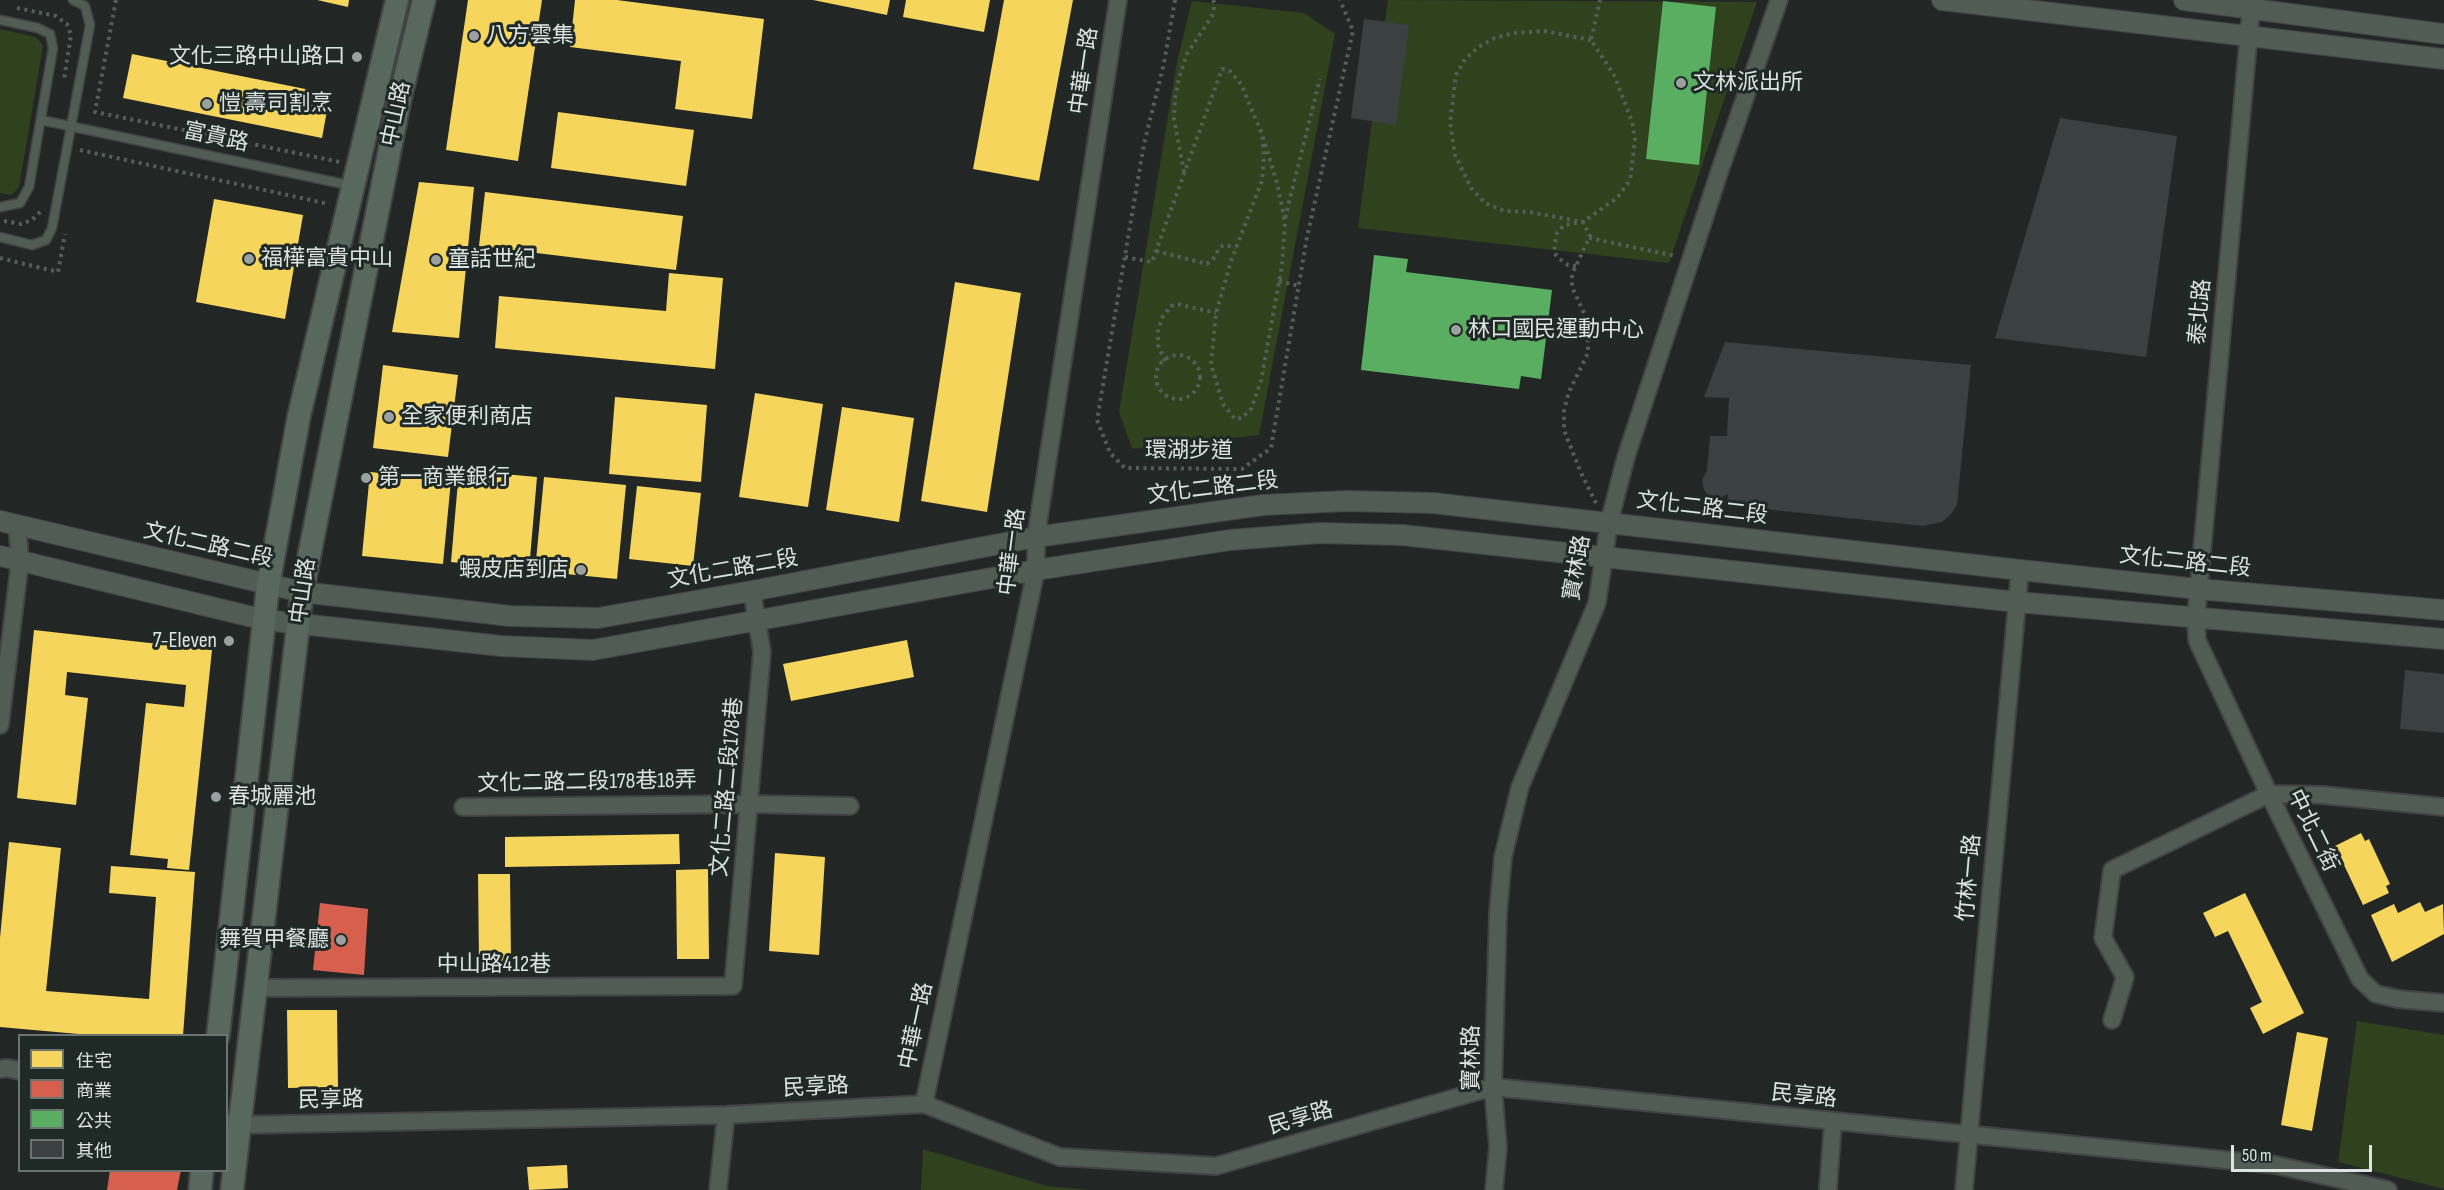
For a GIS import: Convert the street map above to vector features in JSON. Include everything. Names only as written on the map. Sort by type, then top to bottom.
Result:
[{"type":"main road","name":"中山路","points":[[218,1034],[268,586],[299,416],[397,0]]},
{"type":"main road","name":"中山路","points":[[232,1190],[233,1123],[256,988],[302,592],[400,98],[424,0]]},
{"type":"main road","points":[[200,1190],[202,1172]]},
{"type":"street","name":"中華一路","points":[[924,1104],[1036,570],[1036,537],[1118,0]]},
{"type":"street","name":"寶林路","points":[[1494,1190],[1498,1147],[1493,1087],[1498,913],[1503,857],[1520,787],[1597,603],[1609,523],[1630,446],[1717,177],[1779,0]]},
{"type":"street","points":[[1942,0],[2444,59]]},
{"type":"street","points":[[2184,0],[2444,34]]},
{"type":"street","name":"泰北路","points":[[2196,618],[2251,10]]},
{"type":"street","name":"文化二路二段","points":[[8,523],[268,586],[510,616],[598,618],[1036,537],[1263,505],[1347,501],[1433,503],[2198,589],[2444,610]]},
{"type":"street","points":[[0,725],[20,561],[8,523]]},
{"type":"street","points":[[0,556],[265,620],[501,646],[593,650],[1036,570],[1230,540],[1319,533],[1402,535],[1603,555],[2017,602],[2444,639]]},
{"type":"street","name":"竹林一路","points":[[1964,1190],[2020,570]]},
{"type":"street","name":"文化二路二段178巷","points":[[733,986],[762,652],[752,591]]},
{"type":"street","name":"中北二街","points":[[2196,618],[2197,640],[2269,794],[2360,979],[2376,994],[2398,999],[2444,1003]]},
{"type":"street","points":[[2112,1020],[2125,977],[2103,938],[2112,870],[2269,794],[2322,795],[2444,807]]},
{"type":"street","name":"文化二路二段178巷18弄","points":[[463,807],[749,804],[850,806]]},
{"type":"street","name":"中山路412巷","points":[[256,988],[733,986]]},
{"type":"street","points":[[0,1069],[18,1071]]},
{"type":"street","name":"民享路","points":[[233,1123],[726,1115],[924,1104],[1060,1157],[1216,1166],[1493,1087],[2276,1164],[2388,1190]]},
{"type":"street","points":[[718,1190],[726,1115]]},
{"type":"street","points":[[1828,1190],[1833,1122]]},
{"type":"lane","points":[[0,237],[32,245],[46,240],[52,228],[90,25],[85,6],[73,0]]},
{"type":"lane","points":[[0,20],[38,28],[50,34],[53,48],[29,187],[20,203],[0,207]]},
{"type":"lane","name":"富貴路","points":[[41,120],[356,176]]},
{"type":"path","points":[[116,0],[95,111],[356,176]]},
{"type":"path","name":"環湖步道","points":[[1175,0],[1164,63],[1144,144],[1097,420],[1110,453],[1125,468],[1242,469],[1271,448],[1307,237],[1353,31],[1340,0]]},
{"type":"path","points":[[1184,173],[1175,127],[1175,98],[1187,54],[1212,16],[1215,4],[1213,0]]},
{"type":"path","points":[[1591,40],[1600,0]]},
{"type":"path","points":[[1577,266],[1569,265],[1554,253],[1557,233],[1563,225],[1583,222],[1617,198],[1630,180],[1635,140],[1632,122],[1614,75],[1591,40],[1544,31],[1514,33],[1495,38],[1480,46],[1465,59],[1456,75],[1450,122],[1455,155],[1471,188],[1485,203],[1505,212],[1530,212],[1583,222]]},
{"type":"path","points":[[1125,257],[1152,262],[1222,69],[1229,70],[1241,84],[1262,134],[1277,183],[1284,222]]},
{"type":"path","points":[[1262,134],[1262,181],[1236,247],[1216,313],[1211,364],[1223,404],[1235,419],[1242,418],[1251,409],[1261,381],[1279,281],[1284,222],[1320,79]]},
{"type":"path","points":[[78,160],[80,149],[348,208]]},
{"type":"path","points":[[1583,222],[1589,238],[1572,274],[1572,287],[1588,328],[1588,353],[1569,392],[1564,410],[1564,430],[1591,493],[1609,523]]},
{"type":"path","points":[[0,258],[58,272],[66,227]]},
{"type":"path","points":[[1589,238],[1678,256],[1675,267]]},
{"type":"path","points":[[1156,251],[1207,264],[1213,260],[1220,247],[1236,247]]},
{"type":"path","points":[[1279,281],[1299,286]]},
{"type":"path","points":[[1165,360],[1158,345],[1158,331],[1162,318],[1171,306],[1177,304],[1216,313]]},
{"type":"path","points":[[1182,356],[1194,362],[1200,374],[1200,381],[1193,394],[1187,398],[1172,399],[1160,390],[1157,375],[1165,360],[1182,356]]},
{"type":"green space","points":[[1388,0],[1757,2],[1669,263],[1358,228]]},
{"type":"green space","points":[[1192,1],[1304,13],[1335,34],[1259,435],[1132,449],[1119,412],[1177,62]]},
{"type":"green space","points":[[0,29],[36,37],[43,46],[19,187],[11,195],[0,193]]},
{"type":"green space","points":[[2357,1021],[2444,1035],[2444,1189],[2338,1162]]},
{"type":"green space","points":[[923,1149],[1047,1186],[1090,1190],[921,1190]]},
{"type":"building: 住宅","points":[[317,0],[349,0],[348,7]]},
{"type":"building: 住宅","points":[[468,0],[542,0],[518,161],[446,150]]},
{"type":"building: 住宅","points":[[575,0],[617,0],[764,19],[752,119],[675,109],[681,61],[570,47]]},
{"type":"building: 住宅","points":[[813,0],[890,0],[887,15]]},
{"type":"building: 住宅","points":[[906,0],[990,0],[984,32],[903,17]]},
{"type":"building: 住宅","points":[[1004,0],[1073,0],[1039,181],[973,169]]},
{"type":"building: 住宅","points":[[132,54],[330,94],[322,138],[123,98]]},
{"type":"building: 住宅","points":[[558,112],[694,130],[686,186],[551,168]]},
{"type":"building: 住宅","name":"童話世紀","points":[[419,182],[474,187],[459,338],[392,332]]},
{"type":"building: 住宅","points":[[485,192],[683,216],[676,270],[479,246]]},
{"type":"building: 住宅","name":"福樺富貴中山","points":[[214,199],[303,215],[285,319],[196,302]]},
{"type":"building: 住宅","points":[[669,273],[723,278],[715,369],[495,348],[499,296],[666,311]]},
{"type":"building: 住宅","points":[[955,282],[1021,293],[987,512],[921,501]]},
{"type":"building: 住宅","points":[[383,365],[458,375],[448,457],[373,448]]},
{"type":"building: 住宅","points":[[755,393],[823,404],[808,507],[739,497]]},
{"type":"building: 住宅","points":[[615,397],[707,405],[701,482],[609,474]]},
{"type":"building: 住宅","points":[[842,407],[914,418],[899,522],[826,510]]},
{"type":"building: 住宅","points":[[459,470],[537,477],[529,570],[451,562]]},
{"type":"building: 住宅","points":[[370,472],[451,480],[443,564],[362,556]]},
{"type":"building: 住宅","points":[[544,477],[626,485],[617,579],[535,571]]},
{"type":"building: 住宅","points":[[637,486],[701,493],[693,566],[629,559]]},
{"type":"building: 住宅","points":[[34,630],[212,650],[189,870],[167,868],[168,859],[130,855],[146,703],[184,707],[186,685],[67,672],[65,695],[88,698],[76,805],[17,798]]},
{"type":"building: 住宅","points":[[907,640],[914,677],[791,701],[783,664]]},
{"type":"building: 住宅","points":[[2361,833],[2365,841],[2369,839],[2390,884],[2386,886],[2389,893],[2363,905],[2335,846]]},
{"type":"building: 住宅","points":[[679,834],[680,864],[505,867],[505,837]]},
{"type":"building: 住宅","points":[[9,842],[61,848],[46,991],[149,999],[156,897],[109,893],[111,866],[195,872],[183,1034],[79,1034],[0,1027],[0,938]]},
{"type":"building: 住宅","points":[[775,853],[825,857],[819,955],[769,951]]},
{"type":"building: 住宅","points":[[708,869],[709,959],[677,959],[676,870]]},
{"type":"building: 住宅","points":[[478,874],[510,874],[511,962],[479,962]]},
{"type":"building: 住宅","points":[[2245,893],[2304,1013],[2263,1034],[2250,1008],[2262,1002],[2228,931],[2215,937],[2203,913]]},
{"type":"building: 住宅","points":[[2420,902],[2425,912],[2443,904],[2444,934],[2392,962],[2371,915],[2394,904],[2398,913]]},
{"type":"building: 住宅","points":[[287,1010],[337,1010],[338,1087],[288,1088]]},
{"type":"building: 住宅","points":[[2297,1032],[2328,1038],[2312,1131],[2281,1125]]},
{"type":"building: 住宅","points":[[567,1165],[568,1188],[529,1190],[527,1167]]},
{"type":"building: 商業","name":"舞賀甲餐廳","points":[[320,903],[368,909],[364,975],[313,970]]},
{"type":"building: 商業","points":[[110,1172],[181,1172],[177,1190],[107,1190]]},
{"type":"building: 公共","name":"文林派出所","points":[[1663,1],[1716,7],[1699,165],[1646,159]]},
{"type":"building: 公共","name":"林口國民運動中心","points":[[1374,255],[1408,259],[1406,272],[1552,290],[1541,379],[1521,376],[1519,389],[1361,370]]},
{"type":"building: 其他","points":[[1364,19],[1409,25],[1396,125],[1351,118]]},
{"type":"building: 其他","points":[[2060,118],[2177,136],[2146,357],[1995,338]]},
{"type":"building: 其他","points":[[1725,342],[1971,365],[1957,505],[1951,514],[1942,522],[1923,526],[1727,505],[1728,494],[1718,499],[1711,498],[1704,490],[1702,480],[1707,470],[1710,436],[1727,436],[1729,398],[1704,397]]},
{"type":"building: 其他","points":[[2405,670],[2444,674],[2444,733],[2400,729]]},
{"type":"place","name":"八方雲集","points":[[474,36]]},
{"type":"place","name":"文化三路中山路口","points":[[357,57]]},
{"type":"place","name":"文林派出所","points":[[1681,83]]},
{"type":"place","name":"愷 壽司割烹","points":[[207,104]]},
{"type":"place","name":"福樺富貴中山","points":[[249,259]]},
{"type":"place","name":"童話世紀","points":[[436,260]]},
{"type":"place","name":"林口國民運動中心","points":[[1456,330]]},
{"type":"place","name":"全家便利商店","points":[[389,417]]},
{"type":"place","name":"第一商業銀行","points":[[366,478]]},
{"type":"place","name":"蝦皮店到店","points":[[581,570]]},
{"type":"place","name":"7-Eleven","points":[[229,641]]},
{"type":"place","name":"春城麗池","points":[[216,797]]},
{"type":"place","name":"舞賀甲餐廳","points":[[341,940]]}]
